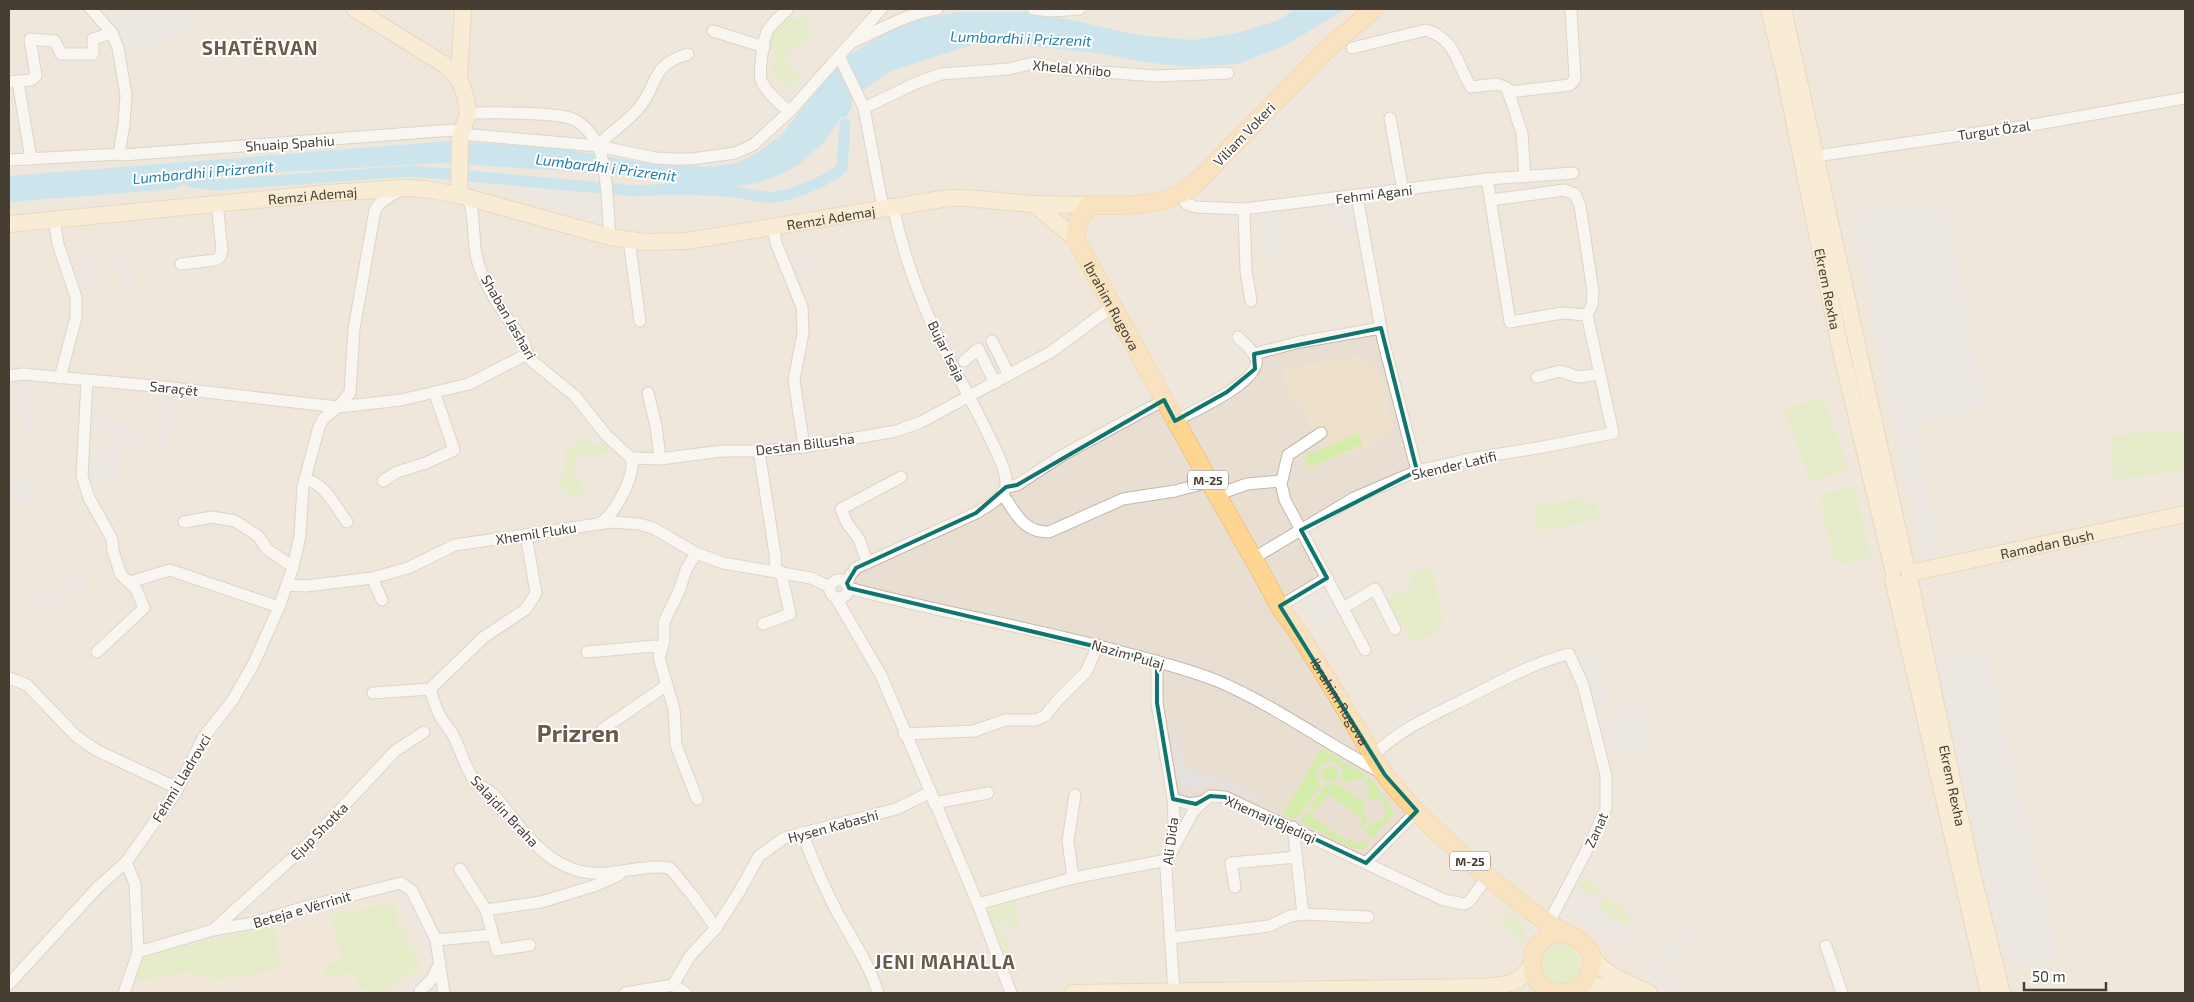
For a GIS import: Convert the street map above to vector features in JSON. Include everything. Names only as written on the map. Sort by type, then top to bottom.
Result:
[{"type":"main road","name":"Viliam Vokeri","points":[[1089,205],[1154,204],[1180,195],[1193,186],[1363,12]]},
{"type":"main road","points":[[1075,238],[1078,221],[1089,205]]},
{"type":"main road","name":"Ibrahim Rugova","points":[[1075,238],[1212,488],[1280,606],[1302,638],[1385,775],[1417,811],[1487,877],[1566,933]]},
{"type":"main road","points":[[1555,992],[1539,982],[1531,965],[1532,955],[1541,941],[1552,934],[1566,933]]},
{"type":"main road","name":"M-25","points":[[1566,933],[1581,940],[1590,955]]},
{"type":"main road","points":[[1533,993],[1564,993],[1580,987],[1590,972],[1590,955]]},
{"type":"street","points":[[91,9],[112,34],[118,48],[126,94],[119,154]]},
{"type":"street","points":[[355,9],[445,65],[459,79],[465,95],[468,113],[461,136],[460,178],[463,196]]},
{"type":"street","points":[[459,79],[464,9]]},
{"type":"street","name":"Shuaip Spahiu","points":[[9,160],[123,155],[452,130],[461,136],[599,150],[656,158],[674,159],[727,155],[752,145],[790,111],[804,93],[842,61],[853,42],[881,9]]},
{"type":"street","points":[[853,42],[897,14],[937,9]]},
{"type":"street","points":[[1033,9],[1080,9]]},
{"type":"street","points":[[1508,92],[1570,85],[1576,79],[1571,9]]},
{"type":"street","name":"Ekrem Rexha","points":[[1770,9],[1810,157]]},
{"type":"street","name":"Ekrem Rexha","points":[[1783,9],[1810,157],[1840,347],[1902,573],[2002,993]]},
{"type":"street","points":[[787,10],[769,29],[764,47],[761,81],[778,103],[790,111]]},
{"type":"street","points":[[1352,48],[1426,30],[1438,34],[1449,42],[1471,87],[1497,84],[1507,88],[1522,133],[1525,177]]},
{"type":"street","points":[[713,31],[726,33],[764,47]]},
{"type":"street","points":[[31,159],[14,82],[31,80],[36,76],[30,39],[55,40],[61,54],[93,54],[94,39],[112,34]]},
{"type":"street","points":[[599,150],[608,134],[637,110],[662,67],[672,59],[688,54]]},
{"type":"street","points":[[842,61],[863,104],[888,207]]},
{"type":"street","name":"Xhelal Xhibo","points":[[863,104],[941,74],[1009,68],[1033,63],[1063,69],[1156,76],[1228,73]]},
{"type":"street","name":"Turgut Özal","points":[[1810,157],[2032,125],[2185,98]]},
{"type":"street","points":[[468,113],[548,115],[567,118],[582,125],[599,150],[606,192],[610,237]]},
{"type":"street","points":[[1390,118],[1403,191]]},
{"type":"street","name":"Fehmi Agani","points":[[1180,195],[1188,204],[1196,207],[1244,209],[1358,197],[1487,179],[1573,173]]},
{"type":"street","points":[[1487,179],[1490,200],[1510,322],[1562,313],[1587,315],[1592,305],[1593,291],[1580,206],[1575,194],[1564,190],[1490,200]]},
{"type":"street","name":"Remzi Ademaj","points":[[9,224],[217,203],[405,188],[425,189],[463,196],[610,237],[659,243],[687,242],[888,207],[965,198],[1034,204]]},
{"type":"street","name":"Fehmi Lladrovci","points":[[9,984],[98,887],[126,862],[177,788],[203,738],[232,701],[254,663],[288,585],[293,567],[300,536],[305,479],[319,427],[324,419],[350,393],[354,329],[375,210],[384,199],[405,188]]},
{"type":"street","name":"Shaban Jashari","points":[[463,196],[472,211],[477,259],[482,272],[490,289],[525,344],[527,354],[532,361],[574,396],[606,434],[632,458]]},
{"type":"street","points":[[1358,197],[1381,328],[1417,471]]},
{"type":"street","points":[[181,264],[215,260],[220,257],[222,250],[217,203]]},
{"type":"street","name":"Viliam Vokeri","points":[[1034,204],[1089,205]]},
{"type":"street","name":"Ibrahim Rugova","points":[[1034,204],[1075,238]]},
{"type":"street","name":"Bujar Isaja","points":[[888,207],[918,292],[936,333],[970,396],[1003,467],[1004,490]]},
{"type":"street","points":[[1244,209],[1246,271],[1250,301]]},
{"type":"street","points":[[54,219],[58,244],[76,297],[76,317],[60,378]]},
{"type":"street","points":[[773,227],[776,242],[802,306],[803,332],[794,380],[804,447]]},
{"type":"street","points":[[629,240],[640,321]]},
{"type":"street","name":"Destan Billusha","points":[[632,458],[660,459],[722,451],[759,451],[804,447],[896,431],[921,422],[1051,352],[1113,306]]},
{"type":"street","name":"Skender Latifi","points":[[1254,558],[1354,498],[1417,471],[1469,459],[1613,433],[1587,315]]},
{"type":"street","points":[[1254,354],[1300,342],[1381,328]]},
{"type":"street","points":[[1175,421],[1245,382],[1256,369],[1254,354],[1238,337]]},
{"type":"street","points":[[992,341],[1009,375]]},
{"type":"street","points":[[964,361],[978,349],[995,383]]},
{"type":"street","name":"Saraçët","points":[[9,376],[24,374],[154,386],[252,397],[292,404],[338,407],[435,394],[469,384],[527,354]]},
{"type":"street","points":[[1537,377],[1560,371],[1578,377],[1600,374]]},
{"type":"street","points":[[87,381],[82,476],[88,498],[112,539],[113,550],[121,575],[130,582],[142,599],[144,608],[97,652]]},
{"type":"street","points":[[648,393],[656,426],[660,459]]},
{"type":"street","points":[[383,481],[396,472],[426,463],[454,450],[435,394]]},
{"type":"street","points":[[836,598],[845,596],[850,574],[856,568],[976,513],[990,505],[1004,490],[1017,485],[1063,455],[1164,400]]},
{"type":"street","points":[[1321,433],[1288,455],[1281,481],[1285,500],[1365,650]]},
{"type":"street","points":[[759,451],[778,572],[790,614],[764,624]]},
{"type":"street","points":[[600,523],[609,517],[615,508],[631,474],[632,458]]},
{"type":"street","points":[[867,562],[859,539],[847,523],[841,509],[901,477]]},
{"type":"street","points":[[305,479],[318,483],[325,490],[347,522]]},
{"type":"street","points":[[1004,490],[1027,527],[1038,532],[1049,532],[1123,499],[1175,491],[1281,481]]},
{"type":"street","name":"Ramadan Bush","points":[[1902,573],[2185,514]]},
{"type":"street","points":[[184,522],[212,517],[235,522],[258,536],[267,549],[293,567]]},
{"type":"street","name":"Xhemil Fluku","points":[[288,585],[306,586],[372,578],[408,568],[455,546],[600,523],[620,522],[646,526],[669,536],[696,553],[723,562],[811,578],[830,587]]},
{"type":"street","points":[[373,693],[430,689],[484,637],[526,609],[536,593],[526,535]]},
{"type":"street","points":[[696,553],[686,570],[679,592],[666,617],[664,641],[659,658],[674,709],[676,746],[697,799]]},
{"type":"street","points":[[130,582],[170,570],[278,607]]},
{"type":"street","name":"Ekrem Rexha","points":[[1902,573],[1989,993]]},
{"type":"street","points":[[372,578],[382,600]]},
{"type":"street","points":[[1280,606],[1327,578]]},
{"type":"street","points":[[848,586],[839,580],[830,587],[830,592],[836,598],[880,675],[931,798],[978,904],[1011,993]]},
{"type":"street","name":"Nazim Pulaj","points":[[848,586],[887,598],[1098,645],[1157,661],[1219,682],[1262,703],[1322,740],[1385,775]]},
{"type":"street","points":[[1343,608],[1375,590],[1395,629]]},
{"type":"street","points":[[904,734],[974,731],[1005,720],[1036,720],[1045,716],[1086,672],[1098,645]]},
{"type":"street","points":[[587,652],[655,646],[661,652]]},
{"type":"street","name":"Zanat","points":[[1373,756],[1387,742],[1448,708],[1514,674],[1553,658],[1569,654],[1583,685],[1595,730],[1606,776],[1606,808],[1592,842],[1548,922],[1541,941]]},
{"type":"street","name":"Ali Dida","points":[[1157,661],[1157,702],[1173,799],[1174,819],[1169,856],[1170,938],[1174,991]]},
{"type":"street","points":[[9,678],[27,685],[76,736],[96,750],[177,788]]},
{"type":"street","points":[[603,729],[667,685]]},
{"type":"street","name":"Salajdin Braha","points":[[430,689],[441,717],[453,735],[467,770],[476,784],[491,792],[547,856],[559,864],[578,871],[627,872]]},
{"type":"street","name":"Ejup Shotka","points":[[213,930],[310,842],[395,751],[424,732]]},
{"type":"street","name":"Hysen Kabashi","points":[[673,985],[690,956],[716,928],[739,892],[758,856],[784,838],[931,798],[988,793]]},
{"type":"street","points":[[1073,878],[1068,841],[1075,795]]},
{"type":"street","name":"Xhemajl Bjediqi","points":[[1173,799],[1190,804],[1201,802],[1210,796],[1225,796],[1444,900],[1464,904],[1469,902],[1487,877]]},
{"type":"street","points":[[978,904],[1073,878],[1169,856],[1187,821],[1201,802]]},
{"type":"street","points":[[1366,863],[1417,811]]},
{"type":"street","points":[[1293,828],[1303,914]]},
{"type":"street","points":[[802,832],[825,889],[864,958],[873,976],[878,993]]},
{"type":"street","points":[[1235,887],[1231,863],[1296,857]]},
{"type":"street","points":[[124,993],[138,952],[135,884],[126,862]]},
{"type":"street","name":"Salajdin Braha","points":[[486,910],[540,902],[594,886],[627,872],[656,866],[670,868],[716,928]]},
{"type":"street","points":[[460,869],[486,910],[497,950],[530,945]]},
{"type":"street","name":"Beteja e Vërrinit","points":[[138,952],[213,930],[253,924],[305,907],[401,883],[412,891],[436,940],[444,989]]},
{"type":"street","points":[[1170,938],[1269,926],[1290,916],[1303,914],[1368,918]]},
{"type":"street","points":[[436,940],[492,935]]},
{"type":"street","points":[[1826,946],[1842,993]]},
{"type":"street","points":[[1590,955],[1606,973],[1649,993]]},
{"type":"street","points":[[418,992],[432,979],[440,964]]},
{"type":"street","points":[[1073,993],[1487,986],[1517,981],[1523,977],[1531,965]]},
{"type":"street","points":[[625,993],[673,985],[686,993]]},
{"type":"street","points":[[1580,987],[1599,986],[1619,993]]},
{"type":"street","points":[[418,992],[433,993]]},
{"type":"highlighted area","points":[[1381,328],[1417,471],[1301,530],[1327,578],[1280,606],[1385,775],[1417,811],[1366,863],[1225,797],[1210,796],[1196,804],[1173,799],[1157,703],[1157,661],[887,598],[849,588],[847,583],[856,568],[976,513],[1006,487],[1017,485],[1164,400],[1175,421],[1227,392],[1255,369],[1254,354]]},
{"type":"shaded area","name":"Prizren","points":[[9,9],[2185,9],[2185,993],[9,993]]},
{"type":"shaded area","points":[[117,9],[191,9],[198,32],[131,51],[122,44],[118,32],[106,16]]},
{"type":"shaded area","points":[[507,183],[598,195],[601,231],[567,223],[568,212],[507,196]]},
{"type":"shaded area","points":[[1356,198],[1361,230],[1334,234],[1329,202]]},
{"type":"shaded area","points":[[1945,199],[1985,407],[1913,425],[1940,555],[1924,559],[1874,327],[1853,214]]},
{"type":"shaded area","points":[[1280,212],[1283,256],[1263,257],[1261,213]]},
{"type":"shaded area","points":[[809,240],[811,240],[820,262],[798,272],[794,261],[811,256]]},
{"type":"shaded area","points":[[128,255],[136,286],[124,293],[114,258]]},
{"type":"shaded area","points":[[80,258],[91,260],[93,281],[78,286],[77,279],[79,276]]},
{"type":"shaded area","points":[[1358,356],[1380,371],[1393,427],[1371,446],[1335,460],[1288,392],[1282,370]]},
{"type":"shaded area","points":[[18,382],[29,382],[34,432],[22,434]]},
{"type":"shaded area","points":[[161,396],[169,396],[170,452],[155,449],[153,433],[161,434]]},
{"type":"shaded area","points":[[90,419],[140,423],[139,442],[120,441],[118,477],[91,489],[87,460],[105,460],[105,434],[88,431]]},
{"type":"shaded area","points":[[33,474],[36,501],[9,509],[9,475]]},
{"type":"shaded area","points":[[79,566],[90,588],[28,613],[25,605],[73,586],[67,570]]},
{"type":"shaded area","points":[[1319,590],[1327,603],[1335,599],[1341,610],[1315,625],[1301,601]]},
{"type":"shaded area","points":[[1552,645],[1554,653],[1383,738],[1378,729]]},
{"type":"shaded area","points":[[1595,652],[1612,699],[1598,708],[1580,657]]},
{"type":"shaded area","points":[[1987,653],[2059,958],[2009,969],[1990,908],[1934,661]]},
{"type":"shaded area","points":[[1639,703],[1652,750],[1617,759],[1604,713]]},
{"type":"shaded area","points":[[1176,729],[1185,768],[1262,794],[1257,800],[1212,784],[1196,790],[1181,789],[1171,730]]},
{"type":"shaded area","points":[[404,891],[428,935],[435,961],[433,972],[418,987],[409,993],[394,993],[428,971],[419,935],[397,895]]},
{"type":"shaded area","points":[[1581,892],[1632,933],[1615,946],[1569,907]]},
{"type":"shaded area","points":[[397,895],[419,935],[428,971],[394,993],[136,993],[138,979],[156,957],[302,922]]},
{"type":"shaded area","points":[[1682,928],[1694,938],[1663,977],[1684,993],[1662,993],[1643,979]]},
{"type":"green space","points":[[788,14],[795,21],[801,16],[812,21],[807,28],[812,37],[794,47],[783,57],[802,78],[791,88],[769,73],[776,54],[768,47],[774,28]]},
{"type":"green space","points":[[1823,397],[1849,469],[1811,483],[1784,409]]},
{"type":"green space","points":[[2185,429],[2185,472],[2114,479],[2110,436]]},
{"type":"green space","points":[[1358,433],[1363,444],[1309,468],[1304,457]]},
{"type":"green space","points":[[588,439],[593,446],[604,441],[609,452],[576,458],[572,474],[578,476],[578,481],[585,491],[573,501],[557,484],[564,474],[566,449]]},
{"type":"green space","points":[[1855,488],[1871,557],[1836,565],[1819,495]]},
{"type":"green space","points":[[1582,497],[1584,505],[1596,503],[1599,520],[1539,532],[1534,506]]},
{"type":"green space","points":[[1432,568],[1444,628],[1415,643],[1386,600],[1413,586],[1409,573]]},
{"type":"green space","points":[[1322,748],[1366,776],[1363,780],[1355,779],[1346,783],[1341,780],[1343,772],[1339,765],[1329,761],[1324,763],[1317,772],[1321,785],[1295,820],[1283,814]]},
{"type":"green space","points":[[1330,766],[1338,774],[1330,782],[1322,774]]},
{"type":"green space","points":[[1371,778],[1395,814],[1371,839],[1365,831],[1372,823],[1381,821],[1384,817],[1385,808],[1379,800],[1370,801],[1368,799],[1370,790],[1366,782]]},
{"type":"green space","points":[[1337,784],[1365,804],[1363,813],[1368,820],[1360,829],[1358,828],[1364,820],[1328,794],[1315,811],[1309,808],[1325,786]]},
{"type":"green space","points":[[1307,812],[1313,814],[1312,817],[1347,841],[1351,838],[1358,844],[1363,840],[1368,844],[1363,849],[1354,849],[1300,822]]},
{"type":"green space","points":[[1584,877],[1600,890],[1592,897],[1578,886]]},
{"type":"green space","points":[[1607,896],[1632,919],[1625,926],[1599,906]]},
{"type":"green space","points":[[1013,901],[1020,928],[1016,931],[1007,921],[1000,925],[1002,934],[996,937],[985,909]]},
{"type":"green space","points":[[394,902],[398,926],[407,934],[407,945],[421,957],[420,966],[381,993],[372,993],[368,988],[358,989],[355,972],[325,977],[323,965],[343,962],[330,915]]},
{"type":"green space","points":[[1512,911],[1523,924],[1526,941],[1519,941],[1508,928],[1497,927]]},
{"type":"green space","points":[[274,926],[281,969],[217,980],[208,975],[196,976],[193,971],[134,982],[147,954]]},
{"type":"green space","points":[[1005,934],[1016,965],[1010,967],[998,938]]},
{"type":"green space","points":[[1561,945],[1568,946],[1574,951],[1579,957],[1579,971],[1574,977],[1568,982],[1561,983],[1554,982],[1548,977],[1543,971],[1542,964],[1543,957],[1548,951],[1554,946]]},
{"type":"water","name":"Lumbardhi i Prizrenit","points":[[1296,9],[1346,9],[1284,46],[1238,64],[1187,67],[1096,53],[1011,44],[975,44],[891,71],[854,96],[848,106],[845,104],[840,113],[842,116],[825,141],[800,164],[786,172],[758,183],[720,189],[669,186],[661,180],[613,174],[441,163],[230,175],[193,180],[174,189],[9,202],[9,176],[451,141],[557,148],[654,164],[708,167],[737,163],[759,152],[782,134],[835,66],[849,55],[894,28],[930,17],[960,12],[1036,12],[1137,35],[1193,40],[1237,33],[1277,21]]},
{"type":"waterway","points":[[843,112],[847,105]]},
{"type":"waterway","name":"Lumbardhi i Prizrenit","points":[[190,182],[217,185],[412,171],[635,191],[710,190],[776,197],[811,186],[828,178],[842,168],[845,124]]},
{"type":"district","name":"SHATËRVAN","points":[[260,47]]},
{"type":"district","name":"Prizren","points":[[578,732]]},
{"type":"district","name":"JENI MAHALLA","points":[[945,961]]}]
